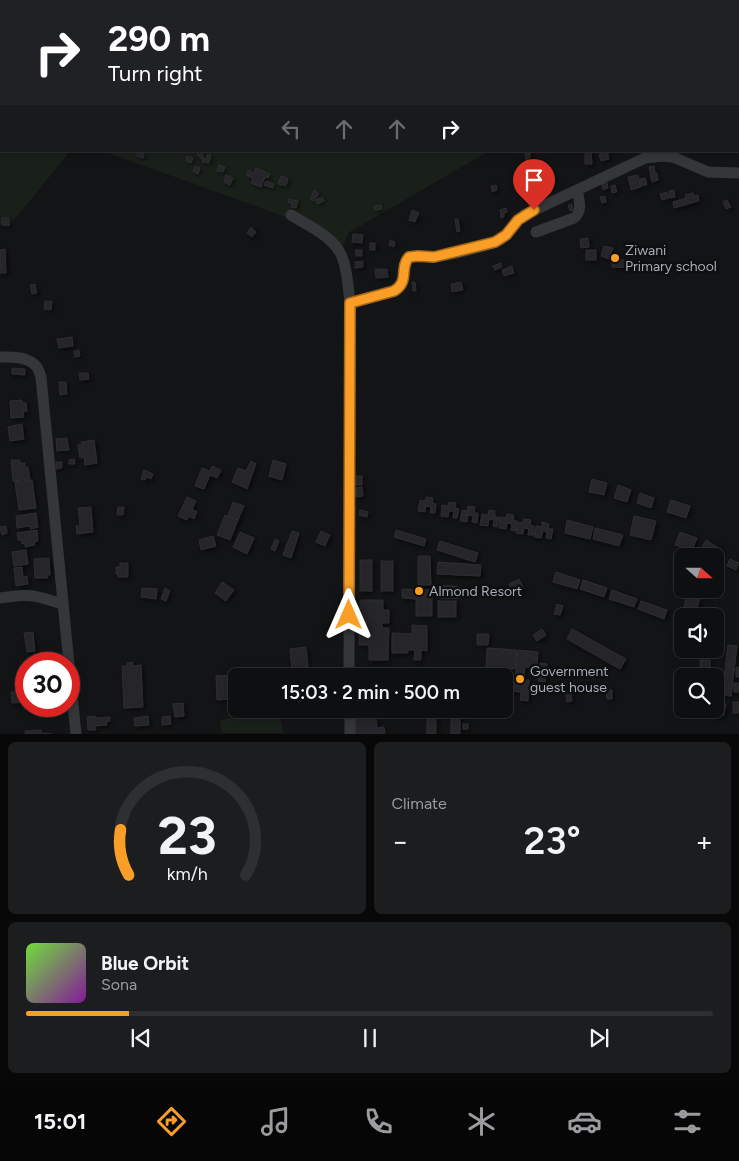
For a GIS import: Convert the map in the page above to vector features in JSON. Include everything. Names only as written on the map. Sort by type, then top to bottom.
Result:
[{"type":"street","points":[[350,303],[394,291],[400,287],[409,257],[434,257],[495,242],[506,235],[524,215],[645,158],[673,157],[684,160],[708,172],[739,173]]},
{"type":"street","points":[[536,232],[574,218],[579,214],[577,190]]},
{"type":"street","points":[[291,215],[331,241],[336,247],[342,256],[350,303],[349,668]]},
{"type":"street","points":[[0,357],[17,357],[26,360],[35,365],[41,377],[68,652]]},
{"type":"street","points":[[0,598],[20,594],[38,596],[62,604]]},
{"type":"street","points":[[74,717],[76,734]]},
{"type":"street","points":[[350,718],[350,734]]},
{"type":"shaded area","points":[[0,152],[69,152],[8,228],[0,224]]},
{"type":"shaded area","points":[[106,152],[487,152],[348,233],[341,252],[294,220]]},
{"type":"shaded area","points":[[440,585],[459,586],[459,599],[439,599]]},
{"type":"shaded area","points":[[232,718],[280,718],[283,733],[222,733],[220,720]]},
{"type":"building","points":[[138,152],[144,154],[143,158],[137,156]]},
{"type":"building","points":[[201,152],[204,157],[201,159],[196,153]]},
{"type":"building","points":[[585,152],[591,152],[592,164],[585,164]]},
{"type":"building","points":[[607,152],[609,159],[601,161],[599,154]]},
{"type":"building","points":[[525,153],[530,153],[530,162],[526,162]]},
{"type":"building","points":[[207,154],[211,155],[209,163],[202,162],[203,158],[206,159]]},
{"type":"building","points":[[187,156],[193,158],[191,163],[186,161]]},
{"type":"building","points":[[219,165],[225,167],[223,172],[217,171]]},
{"type":"building","points":[[195,166],[200,168],[198,174],[193,171]]},
{"type":"building","points":[[654,166],[655,172],[650,173],[649,167]]},
{"type":"building","points":[[256,168],[270,174],[268,178],[265,177],[261,187],[251,183],[253,178],[246,175],[248,170],[254,173]]},
{"type":"building","points":[[657,173],[658,180],[652,182],[650,174]]},
{"type":"building","points":[[226,175],[233,178],[230,185],[224,182]]},
{"type":"building","points":[[638,175],[641,187],[631,190],[628,177]]},
{"type":"building","points":[[281,176],[288,178],[286,186],[278,184]]},
{"type":"building","points":[[553,176],[555,182],[551,183],[550,177]]},
{"type":"building","points":[[519,178],[521,182],[516,185],[514,181]]},
{"type":"building","points":[[645,178],[647,185],[642,186],[640,179]]},
{"type":"building","points":[[266,181],[274,184],[273,188],[264,185]]},
{"type":"building","points":[[607,183],[608,188],[603,190],[602,184]]},
{"type":"building","points":[[496,185],[497,190],[492,192],[491,186]]},
{"type":"building","points":[[545,185],[546,191],[543,194],[541,186]]},
{"type":"building","points":[[615,185],[617,192],[612,193],[611,186]]},
{"type":"building","points":[[314,190],[319,194],[313,201],[310,199]]},
{"type":"building","points":[[674,190],[675,197],[670,198],[669,191]]},
{"type":"building","points":[[667,192],[669,198],[662,200],[660,194]]},
{"type":"building","points":[[693,193],[694,196],[698,195],[699,201],[674,208],[673,202],[686,198],[685,195]]},
{"type":"building","points":[[605,196],[606,202],[602,203],[600,197]]},
{"type":"building","points":[[322,197],[324,201],[317,204],[315,200]]},
{"type":"building","points":[[289,199],[298,201],[296,208],[291,207],[292,203],[288,203]]},
{"type":"building","points":[[727,200],[731,207],[726,209],[723,202]]},
{"type":"building","points":[[572,204],[573,210],[570,211],[568,205]]},
{"type":"building","points":[[381,205],[382,209],[375,210],[374,206]]},
{"type":"building","points":[[506,208],[507,212],[501,218],[500,210]]},
{"type":"building","points":[[412,210],[419,213],[415,222],[409,220]]},
{"type":"building","points":[[2,218],[9,218],[9,225],[2,225]]},
{"type":"building","points":[[455,219],[458,219],[460,231],[457,232]]},
{"type":"building","points":[[251,227],[256,232],[252,237],[247,233]]},
{"type":"building","points":[[353,234],[363,235],[362,243],[352,242]]},
{"type":"building","points":[[588,238],[589,247],[581,248],[580,239]]},
{"type":"building","points":[[390,240],[395,242],[394,247],[389,245]]},
{"type":"building","points":[[370,243],[375,243],[375,250],[370,250]]},
{"type":"building","points":[[604,246],[613,248],[609,259],[601,256]]},
{"type":"building","points":[[5,249],[6,273],[0,273],[0,250]]},
{"type":"building","points":[[355,250],[362,250],[362,256],[356,256]]},
{"type":"building","points":[[586,250],[596,250],[596,260],[586,260]]},
{"type":"building","points":[[612,259],[633,261],[632,268],[612,267]]},
{"type":"building","points":[[363,261],[363,267],[355,268],[355,262]]},
{"type":"building","points":[[501,263],[502,267],[495,270],[493,266]]},
{"type":"building","points":[[512,266],[514,273],[504,276],[502,270]]},
{"type":"building","points":[[375,269],[381,269],[381,278],[376,278]]},
{"type":"building","points":[[382,269],[387,269],[388,277],[382,278]]},
{"type":"building","points":[[412,282],[415,282],[416,291],[413,291]]},
{"type":"building","points":[[461,282],[463,290],[452,292],[451,284]]},
{"type":"building","points":[[35,284],[37,293],[32,294],[30,285]]},
{"type":"building","points":[[45,301],[52,301],[51,310],[44,309]]},
{"type":"building","points":[[72,337],[73,346],[59,348],[57,339]]},
{"type":"building","points":[[79,350],[80,356],[75,357],[74,351]]},
{"type":"building","points":[[12,368],[25,369],[25,375],[12,374]]},
{"type":"building","points":[[79,373],[88,373],[89,379],[80,380]]},
{"type":"building","points":[[59,382],[66,382],[67,394],[60,395]]},
{"type":"building","points":[[22,400],[22,403],[26,403],[27,411],[23,412],[24,417],[11,418],[10,401]]},
{"type":"building","points":[[22,424],[24,439],[10,441],[8,427]]},
{"type":"building","points":[[67,438],[69,450],[57,451],[56,439]]},
{"type":"building","points":[[94,440],[97,463],[85,465],[84,457],[80,458],[78,445],[82,445],[81,442]]},
{"type":"building","points":[[74,459],[75,464],[69,464],[69,460]]},
{"type":"building","points":[[11,460],[20,460],[20,463],[25,463],[25,467],[28,467],[30,479],[13,481]]},
{"type":"building","points":[[273,460],[286,464],[282,480],[269,476]]},
{"type":"building","points":[[251,461],[256,464],[247,489],[232,482],[238,468],[246,471]]},
{"type":"building","points":[[56,462],[62,462],[62,468],[56,469]]},
{"type":"building","points":[[212,466],[221,470],[217,478],[210,475],[204,489],[195,486],[202,468],[210,471]]},
{"type":"building","points":[[144,470],[153,474],[151,479],[147,477],[145,480],[141,479]]},
{"type":"building","points":[[354,476],[362,476],[362,485],[354,485]]},
{"type":"building","points":[[592,479],[607,483],[604,495],[589,492]]},
{"type":"building","points":[[32,480],[36,508],[19,510],[15,482]]},
{"type":"building","points":[[618,485],[631,490],[627,502],[614,498]]},
{"type":"building","points":[[362,487],[363,496],[356,497],[355,488]]},
{"type":"building","points":[[640,493],[654,498],[651,508],[637,503]]},
{"type":"building","points":[[187,497],[196,501],[192,509],[197,512],[194,519],[189,516],[187,520],[178,516]]},
{"type":"building","points":[[426,497],[433,498],[432,503],[436,504],[435,513],[430,513],[431,507],[426,506],[425,512],[418,511],[420,500],[425,501]]},
{"type":"building","points":[[671,500],[690,506],[686,518],[667,512]]},
{"type":"building","points":[[233,502],[244,506],[238,520],[228,516]]},
{"type":"building","points":[[449,502],[456,503],[455,508],[459,509],[457,518],[453,518],[454,511],[449,511],[448,517],[441,516],[442,505],[448,506]]},
{"type":"building","points":[[468,506],[475,507],[474,513],[478,513],[477,523],[472,522],[473,516],[468,515],[467,522],[460,521],[462,510],[467,511]]},
{"type":"building","points":[[91,507],[93,532],[77,534],[76,526],[80,525],[78,508]]},
{"type":"building","points":[[118,507],[124,507],[123,515],[117,515]]},
{"type":"building","points":[[360,510],[368,512],[367,517],[359,515]]},
{"type":"building","points":[[489,510],[495,511],[495,517],[499,517],[497,527],[493,526],[494,520],[489,519],[488,526],[480,525],[482,514],[488,515]]},
{"type":"building","points":[[36,513],[38,527],[31,529],[30,526],[17,528],[16,516]]},
{"type":"building","points":[[507,514],[514,515],[513,520],[517,521],[515,531],[511,530],[512,524],[507,523],[506,529],[499,528],[500,517],[506,518]]},
{"type":"building","points":[[225,515],[238,520],[230,540],[217,535]]},
{"type":"building","points":[[634,516],[656,521],[651,540],[630,535]]},
{"type":"building","points":[[524,519],[531,520],[530,525],[534,526],[533,535],[528,535],[529,529],[524,528],[523,534],[516,533],[518,522],[523,523]]},
{"type":"building","points":[[567,520],[593,527],[590,539],[565,533]]},
{"type":"building","points":[[542,522],[549,524],[548,529],[553,529],[551,539],[546,538],[547,532],[543,531],[541,538],[534,537],[536,526],[542,527]]},
{"type":"building","points":[[6,526],[7,533],[2,535],[0,527]]},
{"type":"building","points":[[595,528],[623,535],[619,546],[593,539]]},
{"type":"building","points":[[37,530],[38,541],[34,542],[35,545],[25,547],[25,543],[22,544],[21,540],[18,540],[17,533]]},
{"type":"building","points":[[396,530],[426,539],[424,546],[394,537]]},
{"type":"building","points":[[292,531],[299,533],[291,558],[283,555]]},
{"type":"building","points":[[321,531],[330,535],[325,546],[316,542]]},
{"type":"building","points":[[240,532],[254,538],[247,554],[233,547]]},
{"type":"building","points":[[680,532],[697,538],[693,548],[684,548],[675,545]]},
{"type":"building","points":[[213,536],[216,546],[201,550],[199,540]]},
{"type":"building","points":[[275,539],[279,541],[275,551],[271,549]]},
{"type":"building","points":[[706,540],[719,548],[702,548]]},
{"type":"building","points":[[440,541],[478,553],[475,562],[437,550]]},
{"type":"building","points":[[26,550],[28,564],[14,566],[12,552]]},
{"type":"building","points":[[418,556],[430,556],[431,585],[418,585]]},
{"type":"building","points":[[49,558],[50,575],[47,575],[48,578],[35,578],[34,559]]},
{"type":"building","points":[[730,559],[739,563],[736,570],[727,566]]},
{"type":"building","points":[[360,560],[372,560],[372,591],[360,591]]},
{"type":"building","points":[[381,561],[393,561],[393,591],[381,591]]},
{"type":"building","points":[[438,562],[481,565],[480,576],[437,574]]},
{"type":"building","points":[[120,563],[128,563],[128,577],[118,577],[118,574],[116,574],[116,567],[120,567]]},
{"type":"building","points":[[22,567],[23,577],[27,576],[28,584],[16,586],[14,568]]},
{"type":"building","points":[[556,572],[580,580],[577,589],[553,582]]},
{"type":"building","points":[[519,579],[524,589],[514,595],[509,584]]},
{"type":"building","points":[[583,580],[607,588],[604,597],[580,589]]},
{"type":"building","points":[[222,582],[234,590],[226,601],[215,593]]},
{"type":"building","points":[[142,588],[157,589],[156,599],[141,597]]},
{"type":"building","points":[[165,588],[170,591],[166,601],[161,599]]},
{"type":"building","points":[[402,589],[432,590],[432,616],[416,616],[416,599],[402,598]]},
{"type":"building","points":[[612,590],[637,599],[634,607],[609,599]]},
{"type":"building","points":[[686,598],[700,599],[697,608],[684,608]]},
{"type":"building","points":[[360,600],[383,600],[383,610],[389,610],[389,623],[382,623],[382,628],[389,628],[388,660],[369,660],[369,645],[359,645]]},
{"type":"building","points":[[438,601],[456,601],[456,617],[438,617]]},
{"type":"building","points":[[641,601],[667,610],[664,619],[638,609]]},
{"type":"building","points":[[557,604],[563,606],[560,615],[554,614]]},
{"type":"building","points":[[412,625],[427,626],[427,651],[421,650],[421,660],[414,660],[415,650],[408,650],[408,653],[392,653],[392,633],[412,634]]},
{"type":"building","points":[[542,629],[546,635],[537,641],[533,635]]},
{"type":"building","points":[[572,629],[626,659],[620,669],[567,639]]},
{"type":"building","points":[[33,632],[35,651],[27,652],[24,633]]},
{"type":"building","points":[[477,634],[489,634],[488,645],[477,645]]},
{"type":"building","points":[[728,645],[737,646],[731,696],[724,695]]},
{"type":"building","points":[[306,647],[308,666],[292,668],[290,649]]},
{"type":"building","points":[[487,648],[517,650],[515,669],[486,667]]},
{"type":"building","points":[[518,650],[538,652],[537,668],[525,667],[524,680],[529,680],[528,701],[520,700],[521,692],[513,691],[513,680],[515,680]]},
{"type":"building","points":[[700,660],[710,660],[710,668],[700,668]]},
{"type":"building","points":[[133,662],[133,666],[141,665],[143,707],[124,708],[122,666],[127,666],[127,663]]},
{"type":"building","points":[[540,663],[547,664],[545,682],[538,681]]},
{"type":"building","points":[[739,667],[739,677],[736,677],[736,668]]},
{"type":"building","points":[[228,675],[228,699],[217,700],[216,676]]},
{"type":"building","points":[[734,683],[739,683],[739,692],[734,692]]},
{"type":"building","points":[[606,690],[612,690],[612,699],[607,699]]},
{"type":"building","points":[[11,692],[15,692],[15,703],[12,703]]},
{"type":"building","points":[[571,694],[572,701],[567,702],[566,695]]},
{"type":"building","points":[[733,702],[739,702],[739,713],[733,713]]},
{"type":"building","points":[[183,703],[184,716],[175,717],[173,704]]},
{"type":"building","points":[[95,716],[95,718],[110,717],[110,721],[106,722],[107,725],[95,726],[96,730],[88,730],[87,717]]},
{"type":"building","points":[[148,716],[149,725],[135,726],[134,718]]},
{"type":"building","points":[[170,716],[171,724],[162,725],[162,717]]},
{"type":"building","points":[[376,718],[377,728],[384,727],[385,734],[354,734],[354,719]]},
{"type":"building","points":[[427,718],[436,718],[436,734],[427,734]]},
{"type":"building","points":[[451,718],[460,718],[460,734],[451,734]]},
{"type":"building","points":[[463,724],[468,724],[468,729],[463,729]]},
{"type":"building","points":[[41,730],[41,733],[52,734],[25,734],[25,731]]},
{"type":"place","name":"Ziwani Primary school","points":[[615,258]]},
{"type":"place","name":"Almond Resort","points":[[419,591]]},
{"type":"place","name":"Government guest house","points":[[520,679]]},
{"type":"route","points":[[349,615],[350,505],[348,454],[350,303],[394,291],[400,287],[409,257],[434,257],[495,242],[506,235],[524,215],[534,210]]}]
